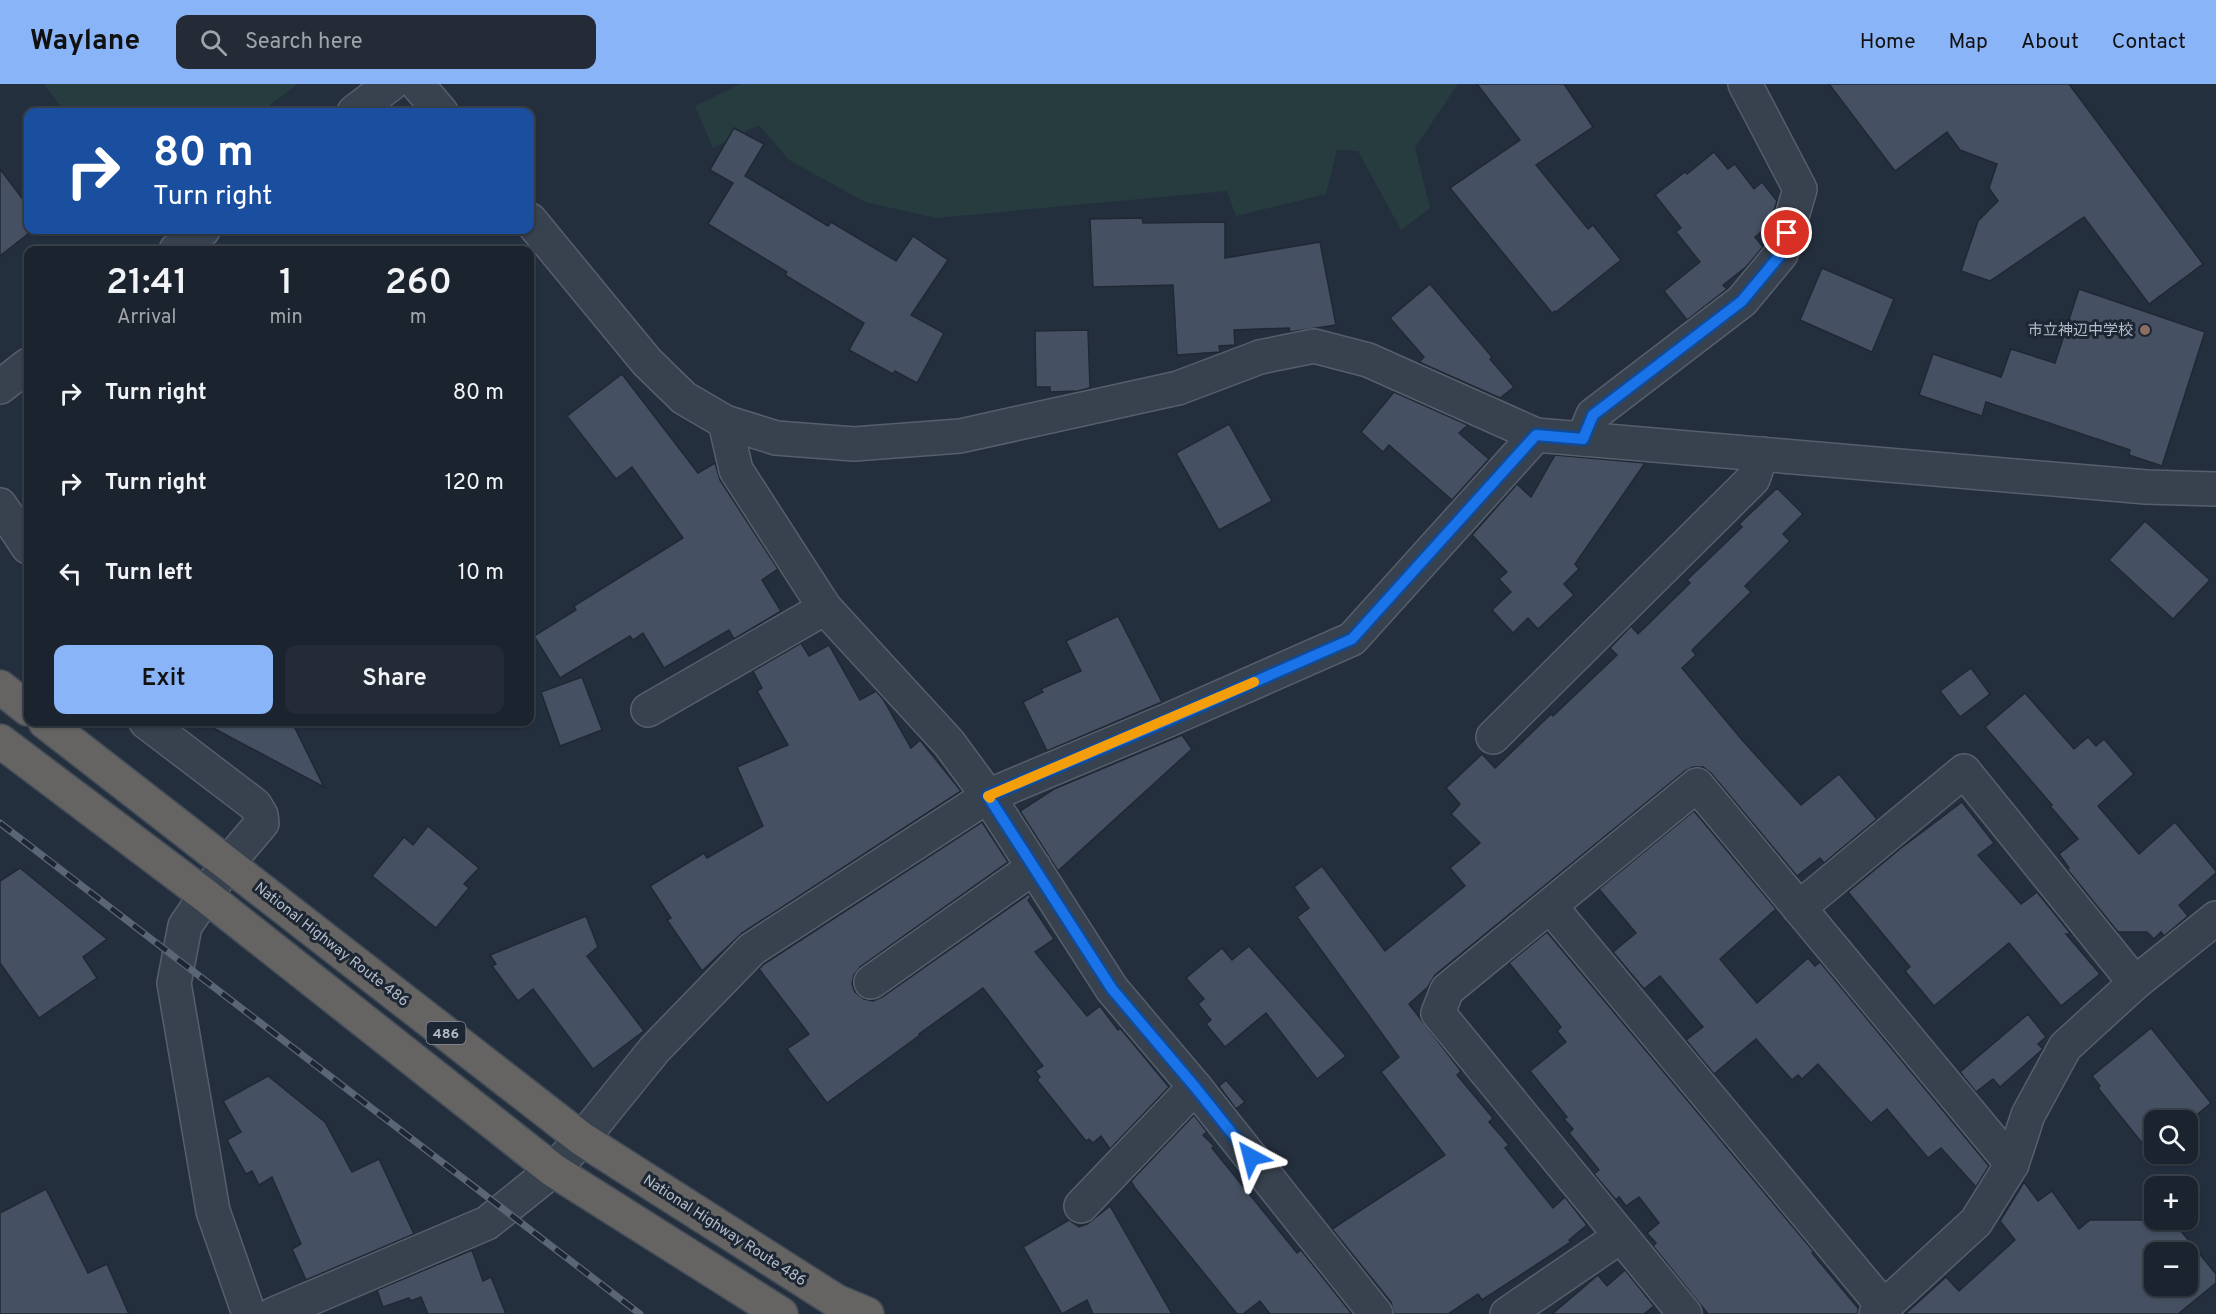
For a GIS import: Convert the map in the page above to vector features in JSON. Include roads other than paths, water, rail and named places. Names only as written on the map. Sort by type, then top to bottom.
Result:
[{"type":"highway","points":[[0,687],[24,706]]},
{"type":"highway","name":"National Highway Route 486","points":[[50,726],[582,1139],[836,1301],[867,1314]]},
{"type":"highway","name":"486","points":[[0,741],[206,896],[553,1170],[781,1314]]},
{"type":"street","points":[[359,108],[391,84]]},
{"type":"street","points":[[417,84],[438,108]]},
{"type":"street","points":[[1583,439],[1593,415],[1742,301],[1781,254],[1800,189],[1745,84]]},
{"type":"street","points":[[534,225],[647,362],[684,398],[725,422],[776,438],[854,444],[960,436],[1178,388],[1260,357],[1314,346],[1368,360],[1536,435],[2146,487],[2216,489]]},
{"type":"street","points":[[181,246],[198,234]]},
{"type":"street","points":[[0,387],[24,367]]},
{"type":"street","points":[[725,422],[736,470],[825,608],[949,743],[988,796],[1112,989],[1195,1087],[1376,1314]]},
{"type":"street","points":[[274,1314],[487,1223],[553,1170],[582,1139],[655,1049],[752,949],[988,796],[1155,726],[1352,639],[1536,435]]},
{"type":"street","points":[[1493,737],[1753,479],[1762,454]]},
{"type":"street","points":[[0,505],[24,541]]},
{"type":"street","points":[[648,710],[825,608]]},
{"type":"street","points":[[151,726],[255,805],[261,815],[262,823],[228,863],[185,926],[174,983],[213,1211],[249,1314]]},
{"type":"street","points":[[1799,908],[1964,771],[2134,982]]},
{"type":"street","points":[[1685,1314],[1438,1013],[1447,990],[1697,785],[2012,1164]]},
{"type":"street","points":[[871,982],[1034,867]]},
{"type":"street","points":[[1550,906],[1880,1311],[1976,1222],[2012,1164],[2028,1115],[2065,1047],[2134,982],[2216,918]]},
{"type":"street","points":[[1081,1206],[1195,1087]]},
{"type":"street","points":[[1507,1314],[1622,1236]]},
{"type":"railway","points":[[0,823],[640,1314]]},
{"type":"place","name":"市立神辺中学校","points":[[2145,330]]}]
